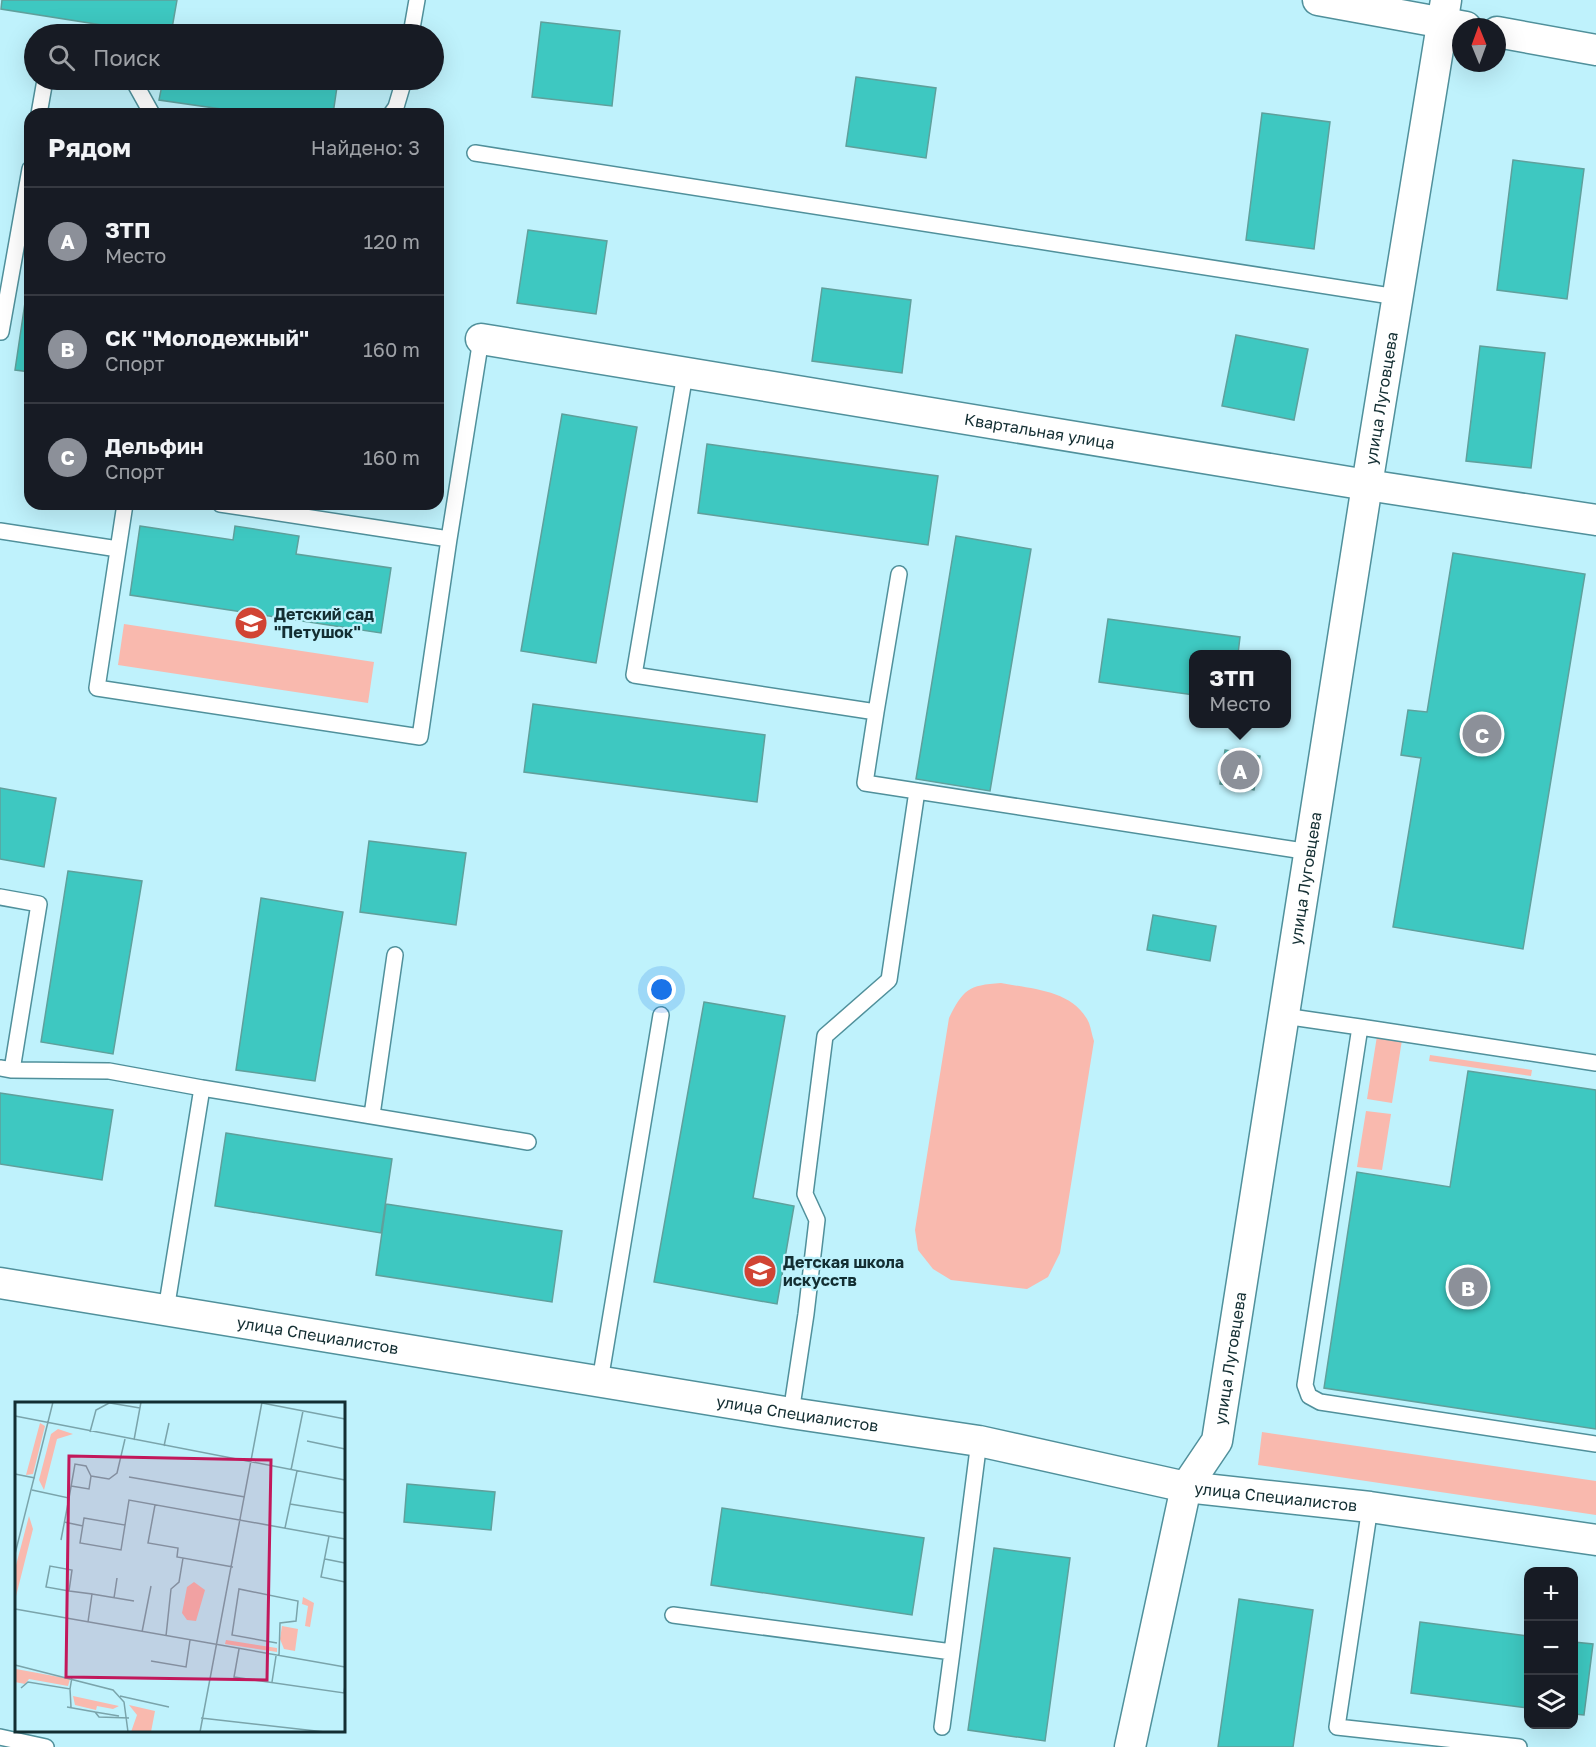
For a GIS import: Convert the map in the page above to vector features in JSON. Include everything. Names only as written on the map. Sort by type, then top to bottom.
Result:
[{"type":"street","points":[[1318,0],[1451,17]]},
{"type":"street","name":"улица Луговцева","points":[[1130,1747],[1186,1487],[1217,1441],[1397,297],[1451,17]]},
{"type":"street","points":[[1506,34],[1596,50]]},
{"type":"street","name":"Квартальная улица","points":[[481,339],[1367,485],[1596,520]]},
{"type":"street","name":"улица Специалистов","points":[[0,1283],[791,1413],[980,1441],[1186,1487],[1370,1507],[1596,1540]]},
{"type":"lane","points":[[413,24],[417,0]]},
{"type":"lane","points":[[40,108],[43,90]]},
{"type":"lane","points":[[139,90],[149,108]]},
{"type":"lane","points":[[396,108],[401,90]]},
{"type":"lane","points":[[475,153],[1397,297]]},
{"type":"lane","points":[[0,334],[24,234]]},
{"type":"lane","points":[[124,510],[97,688],[420,737],[481,339]]},
{"type":"lane","points":[[685,374],[634,675],[876,712]]},
{"type":"lane","points":[[259,510],[449,539]]},
{"type":"lane","points":[[0,531],[118,549]]},
{"type":"lane","points":[[899,574],[865,783],[1310,852]]},
{"type":"lane","points":[[791,1413],[817,1220],[805,1194],[825,1036],[889,980],[917,791]]},
{"type":"lane","points":[[0,897],[39,904],[6,1069],[109,1071],[528,1142]]},
{"type":"lane","points":[[372,1115],[395,955]]},
{"type":"lane","points":[[600,1381],[661,1015]]},
{"type":"lane","points":[[1284,1016],[1596,1064]]},
{"type":"lane","points":[[1360,1028],[1305,1384],[1309,1396],[1320,1402],[1596,1444]]},
{"type":"lane","points":[[166,1310],[202,1088]]},
{"type":"lane","points":[[942,1727],[980,1441]]},
{"type":"lane","points":[[1370,1507],[1337,1727],[1519,1747]]},
{"type":"lane","points":[[673,1615],[952,1652]]},
{"type":"lane","points":[[0,1737],[46,1747]]},
{"type":"shaded area","points":[[124,624],[374,662],[368,703],[118,665]]},
{"type":"shaded area","points":[[1001,983],[1062,997],[1082,1012],[1089,1023],[1094,1041],[1060,1253],[1048,1277],[1027,1289],[951,1280],[933,1269],[918,1250],[915,1230],[949,1018],[958,1001],[968,991],[981,985]]},
{"type":"shaded area","points":[[1377,1036],[1402,1040],[1392,1103],[1367,1099]]},
{"type":"shaded area","points":[[1430,1055],[1532,1070],[1531,1076],[1429,1061]]},
{"type":"shaded area","points":[[1366,1111],[1391,1114],[1382,1170],[1357,1167]]},
{"type":"shaded area","points":[[1262,1432],[1596,1481],[1596,1515],[1258,1465]]},
{"type":"building","points":[[2,0],[177,0],[173,24],[96,24],[1,9]]},
{"type":"building","points":[[541,22],[620,31],[612,106],[532,97]]},
{"type":"building","points":[[856,77],[936,88],[926,158],[846,146]]},
{"type":"building","points":[[161,90],[337,90],[334,108],[214,108],[159,100]]},
{"type":"building","points":[[1262,113],[1330,122],[1314,249],[1246,240]]},
{"type":"building","points":[[1513,160],[1584,169],[1567,299],[1497,290]]},
{"type":"building","points":[[528,230],[607,241],[596,314],[517,303]]},
{"type":"building","points":[[822,288],[911,300],[902,373],[812,361]]},
{"type":"building","points":[[24,309],[24,371],[15,370]]},
{"type":"building","points":[[1236,335],[1308,349],[1294,420],[1222,406]]},
{"type":"building","points":[[1480,346],[1545,353],[1531,468],[1466,461]]},
{"type":"building","points":[[562,414],[637,427],[596,663],[521,651]]},
{"type":"building","points":[[707,444],[938,476],[928,545],[698,513]]},
{"type":"building","points":[[140,526],[233,540],[235,526],[299,536],[296,554],[391,568],[381,633],[130,595]]},
{"type":"building","points":[[956,536],[1031,549],[990,791],[916,779]]},
{"type":"building","points":[[1453,553],[1585,574],[1523,949],[1393,927],[1421,758],[1401,755],[1408,710],[1427,712]]},
{"type":"building","points":[[1108,619],[1240,637],[1238,650],[1189,650],[1189,694],[1099,682]]},
{"type":"building","points":[[533,704],[765,735],[757,802],[524,772]]},
{"type":"building","points":[[1225,750],[1260,756],[1254,790],[1220,784]]},
{"type":"building","points":[[0,788],[56,798],[44,867],[0,859]]},
{"type":"building","points":[[369,841],[466,853],[456,925],[360,912]]},
{"type":"building","points":[[68,871],[142,881],[113,1054],[41,1042]]},
{"type":"building","points":[[261,898],[343,912],[315,1081],[236,1070]]},
{"type":"building","points":[[1153,915],[1216,926],[1210,961],[1147,950]]},
{"type":"building","points":[[704,1002],[785,1016],[753,1198],[794,1206],[777,1304],[654,1282]]},
{"type":"building","points":[[1468,1071],[1596,1090],[1596,1429],[1324,1388],[1357,1172],[1450,1187]]},
{"type":"building","points":[[0,1093],[113,1110],[102,1180],[0,1164]]},
{"type":"building","points":[[226,1133],[392,1159],[381,1233],[215,1206]]},
{"type":"building","points":[[386,1204],[562,1231],[552,1302],[376,1275]]},
{"type":"building","points":[[407,1484],[495,1492],[491,1530],[404,1522]]},
{"type":"building","points":[[722,1508],[924,1538],[912,1615],[711,1585]]},
{"type":"building","points":[[994,1548],[1070,1558],[1045,1741],[968,1730]]},
{"type":"building","points":[[1239,1599],[1313,1610],[1293,1747],[1218,1747]]},
{"type":"building","points":[[1420,1622],[1524,1635],[1524,1707],[1411,1693]]},
{"type":"building","points":[[1578,1642],[1593,1644],[1584,1715],[1578,1714]]},
{"type":"place","name":"Детский сад \"Петушок\"","points":[[251,623]]},
{"type":"place","name":"Дельфин","points":[[1482,734]]},
{"type":"place","name":"ЗТП","points":[[1240,770]]},
{"type":"place","name":"Детская школа искусств","points":[[760,1271]]},
{"type":"place","name":"СК \"Молодежный\"","points":[[1468,1287]]}]
